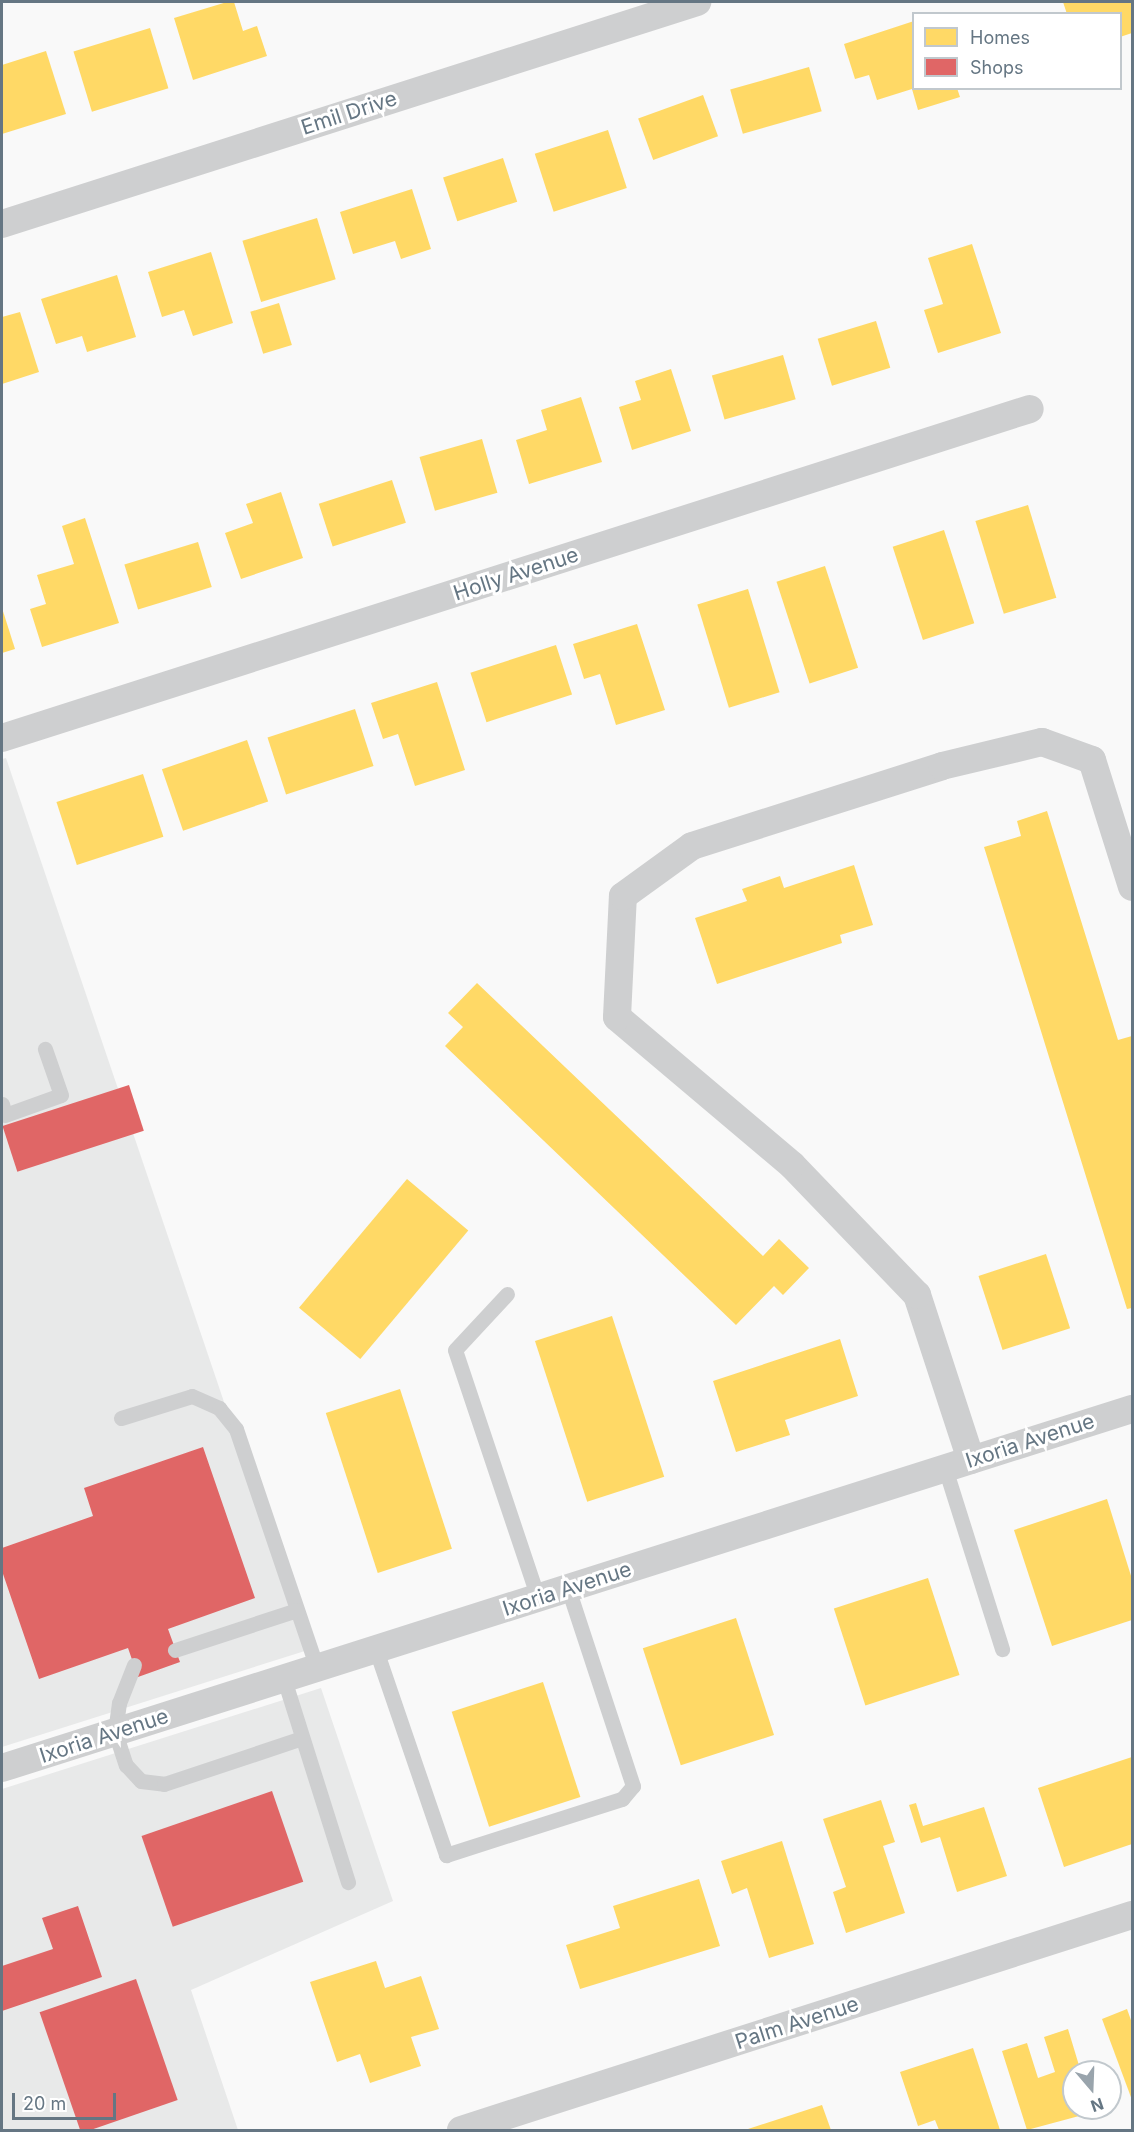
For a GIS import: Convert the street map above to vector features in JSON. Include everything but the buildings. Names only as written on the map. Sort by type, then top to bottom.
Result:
[{"type":"street","name":"Emil Drive","points":[[2,224],[697,2]]},
{"type":"street","name":"Holly Avenue","points":[[2,738],[1030,409]]},
{"type":"street","points":[[958,1464],[917,1295],[792,1165],[617,1017],[623,896],[692,846],[942,766],[1042,742],[1092,760],[1132,887]]},
{"type":"street","name":"Ixoria Avenue","points":[[2,1768],[1132,1409]]},
{"type":"street","name":"Palm Avenue","points":[[461,2130],[1132,1915]]},
{"type":"lane","points":[[2,1104],[5,1115],[62,1095],[45,1049]]},
{"type":"lane","points":[[507,1294],[455,1350],[538,1598]]},
{"type":"lane","points":[[122,1418],[192,1396],[219,1408],[236,1429],[317,1668]]},
{"type":"lane","points":[[958,1464],[1002,1649]]},
{"type":"lane","points":[[376,1650],[446,1855],[622,1799],[633,1786],[568,1588]]},
{"type":"lane","points":[[176,1650],[297,1610]]},
{"type":"lane","points":[[134,1665],[119,1703],[115,1732],[126,1766],[141,1781],[164,1784],[302,1738]]},
{"type":"lane","points":[[284,1679],[348,1882]]},
{"type":"shaded area","points":[[6,758],[308,1650],[2,1747],[2,759]]},
{"type":"shaded area","points":[[321,1688],[393,1901],[191,1990],[238,2130],[2,2130],[2,1789]]}]
